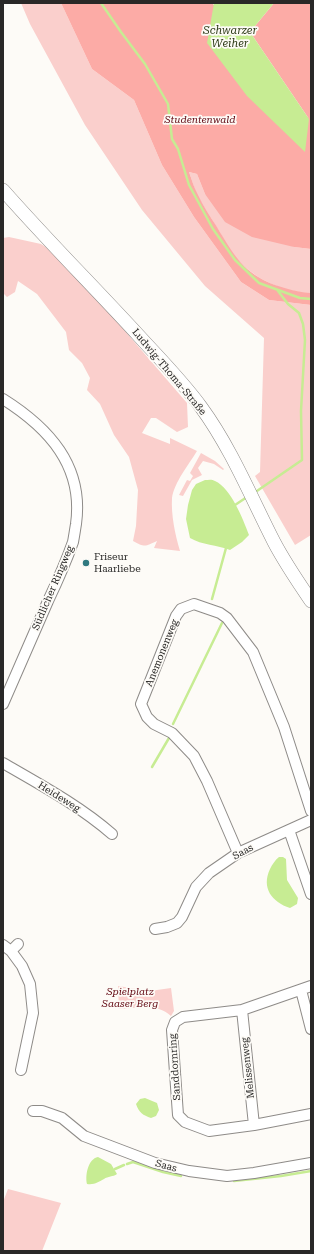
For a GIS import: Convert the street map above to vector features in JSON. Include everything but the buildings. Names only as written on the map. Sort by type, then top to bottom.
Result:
[{"type":"street","name":"Ludwig-Thoma-Straße","points":[[3,190],[165,364],[200,406],[217,431],[293,575],[311,601]]},
{"type":"street","name":"Südlicher Ringweg","points":[[3,398],[22,411],[42,429],[59,450],[70,468],[76,492],[77,513],[73,541],[63,567],[3,704]]},
{"type":"street","name":"Anemonenweg","points":[[238,853],[207,781],[194,756],[172,733],[154,724],[147,717],[141,704],[176,616],[181,609],[194,604],[220,613],[227,618],[253,652],[284,727],[311,811]]},
{"type":"street","name":"Heideweg","points":[[3,763],[65,799],[102,825],[112,834]]},
{"type":"street","name":"Saas","points":[[155,929],[167,927],[177,923],[196,887],[209,873],[238,853],[311,820]]},
{"type":"street","points":[[289,830],[311,894]]},
{"type":"street","points":[[10,947],[22,966],[30,984],[33,1009],[21,1070]]},
{"type":"street","name":"Sanddornring","points":[[311,986],[242,1010],[183,1017],[173,1025],[172,1030],[178,1115],[184,1122],[209,1131],[254,1125],[311,1114]]},
{"type":"street","points":[[301,990],[311,1029]]},
{"type":"street","name":"Melissenweg","points":[[242,1010],[254,1125]]},
{"type":"street","name":"Saas","points":[[33,1111],[42,1111],[62,1118],[84,1136],[91,1139],[155,1163],[189,1171],[226,1176],[254,1173],[311,1162]]},
{"type":"green space","points":[[21,3],[61,3],[92,69],[134,100],[162,165],[194,217],[241,282],[269,300],[311,305],[311,535],[295,545],[255,476],[260,472],[264,338],[205,286],[142,210],[85,125],[30,24]]},
{"type":"green space","name":"Studentenwald","points":[[61,3],[214,3],[213,4],[309,119],[250,32],[274,3],[311,3],[311,249],[294,247],[252,237],[225,222],[205,194],[197,174],[189,172],[195,190],[202,203],[240,262],[255,275],[275,285],[311,293],[311,305],[269,300],[241,282],[194,217],[162,165],[134,100],[92,69]]},
{"type":"green space","points":[[189,172],[197,174],[205,194],[294,247],[311,249],[311,293],[282,288],[264,280],[247,269],[236,258],[199,199]]},
{"type":"green space","points":[[9,237],[41,244],[52,251],[87,287],[187,403],[188,427],[177,432],[156,418],[151,418],[142,433],[170,444],[170,438],[197,451],[173,492],[172,511],[176,538],[180,551],[154,548],[157,541],[145,546],[133,541],[136,526],[138,490],[129,457],[114,435],[100,404],[87,390],[90,378],[82,363],[69,350],[66,332],[37,294],[18,281],[15,292],[7,297],[3,293],[3,238]]},
{"type":"green space","points":[[201,453],[215,461],[224,469],[223,470],[214,464],[203,461],[198,468],[202,475],[192,480],[183,496],[179,495],[187,480],[190,481],[193,476],[190,473]]},
{"type":"green space","name":"Spielplatz Saaser Berg","points":[[118,986],[150,991],[171,988],[174,1011],[171,1016],[160,1009],[146,1007],[119,1009]]},
{"type":"green space","points":[[8,1189],[61,1203],[42,1251],[3,1251],[3,1202]]},
{"type":"water","name":"Schwarzer Weiher","points":[[214,3],[274,3],[250,32],[309,119],[305,152],[247,96],[207,43]]},
{"type":"water","points":[[205,480],[214,480],[226,490],[236,505],[249,535],[230,550],[199,542],[190,538],[186,519],[188,505],[192,490],[196,484]]},
{"type":"water","points":[[279,857],[286,859],[287,880],[298,898],[297,904],[290,908],[273,898],[268,888],[267,882],[270,869]]},
{"type":"water","points":[[145,1098],[157,1103],[159,1110],[156,1116],[151,1118],[138,1110],[136,1104],[140,1099]]},
{"type":"water","points":[[98,1157],[111,1164],[117,1174],[94,1184],[87,1184],[86,1176],[88,1168],[92,1161]]},
{"type":"waterway","points":[[101,3],[145,64],[168,104],[172,139],[178,149],[189,185],[213,229],[235,260],[259,283],[300,298],[311,299]]},
{"type":"waterway","points":[[254,493],[302,460],[301,411],[305,340],[303,324],[299,313],[288,304],[278,291]]},
{"type":"waterway","points":[[235,505],[247,497]]},
{"type":"waterway","points":[[212,599],[226,548]]},
{"type":"waterway","points":[[173,724],[222,623]]},
{"type":"waterway","points":[[152,767],[169,738]]},
{"type":"waterway","points":[[127,1164],[133,1162],[181,1176]]},
{"type":"waterway","points":[[115,1169],[124,1165]]},
{"type":"waterway","points":[[234,1181],[311,1171]]},
{"type":"place","name":"Friseur Haarliebe","points":[[86,563]]}]
